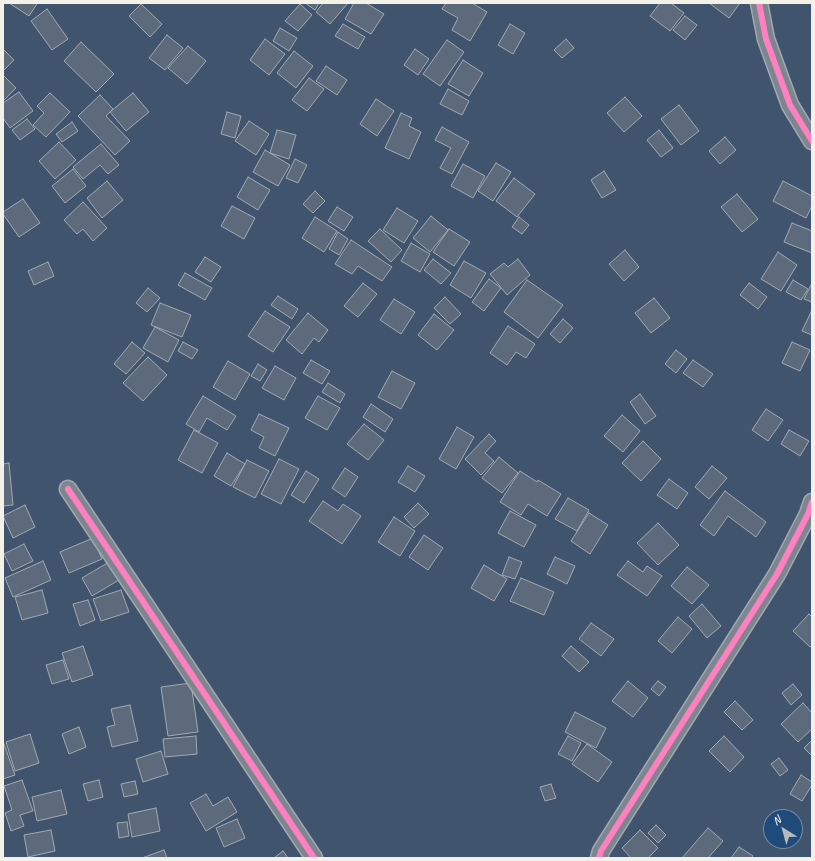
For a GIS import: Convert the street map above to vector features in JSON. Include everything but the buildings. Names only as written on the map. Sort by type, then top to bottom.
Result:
[{"type":"street","points":[[759,3],[766,39],[790,104],[812,141]]},
{"type":"street","points":[[68,489],[314,858]]},
{"type":"street","points":[[599,858],[601,851],[777,574],[808,514],[812,502]]},
{"type":"cycle path","points":[[759,3],[766,39],[790,105],[812,141]]},
{"type":"cycle path","points":[[68,489],[314,858]]},
{"type":"cycle path","points":[[599,858],[601,851],[777,574],[808,514],[812,502]]}]
